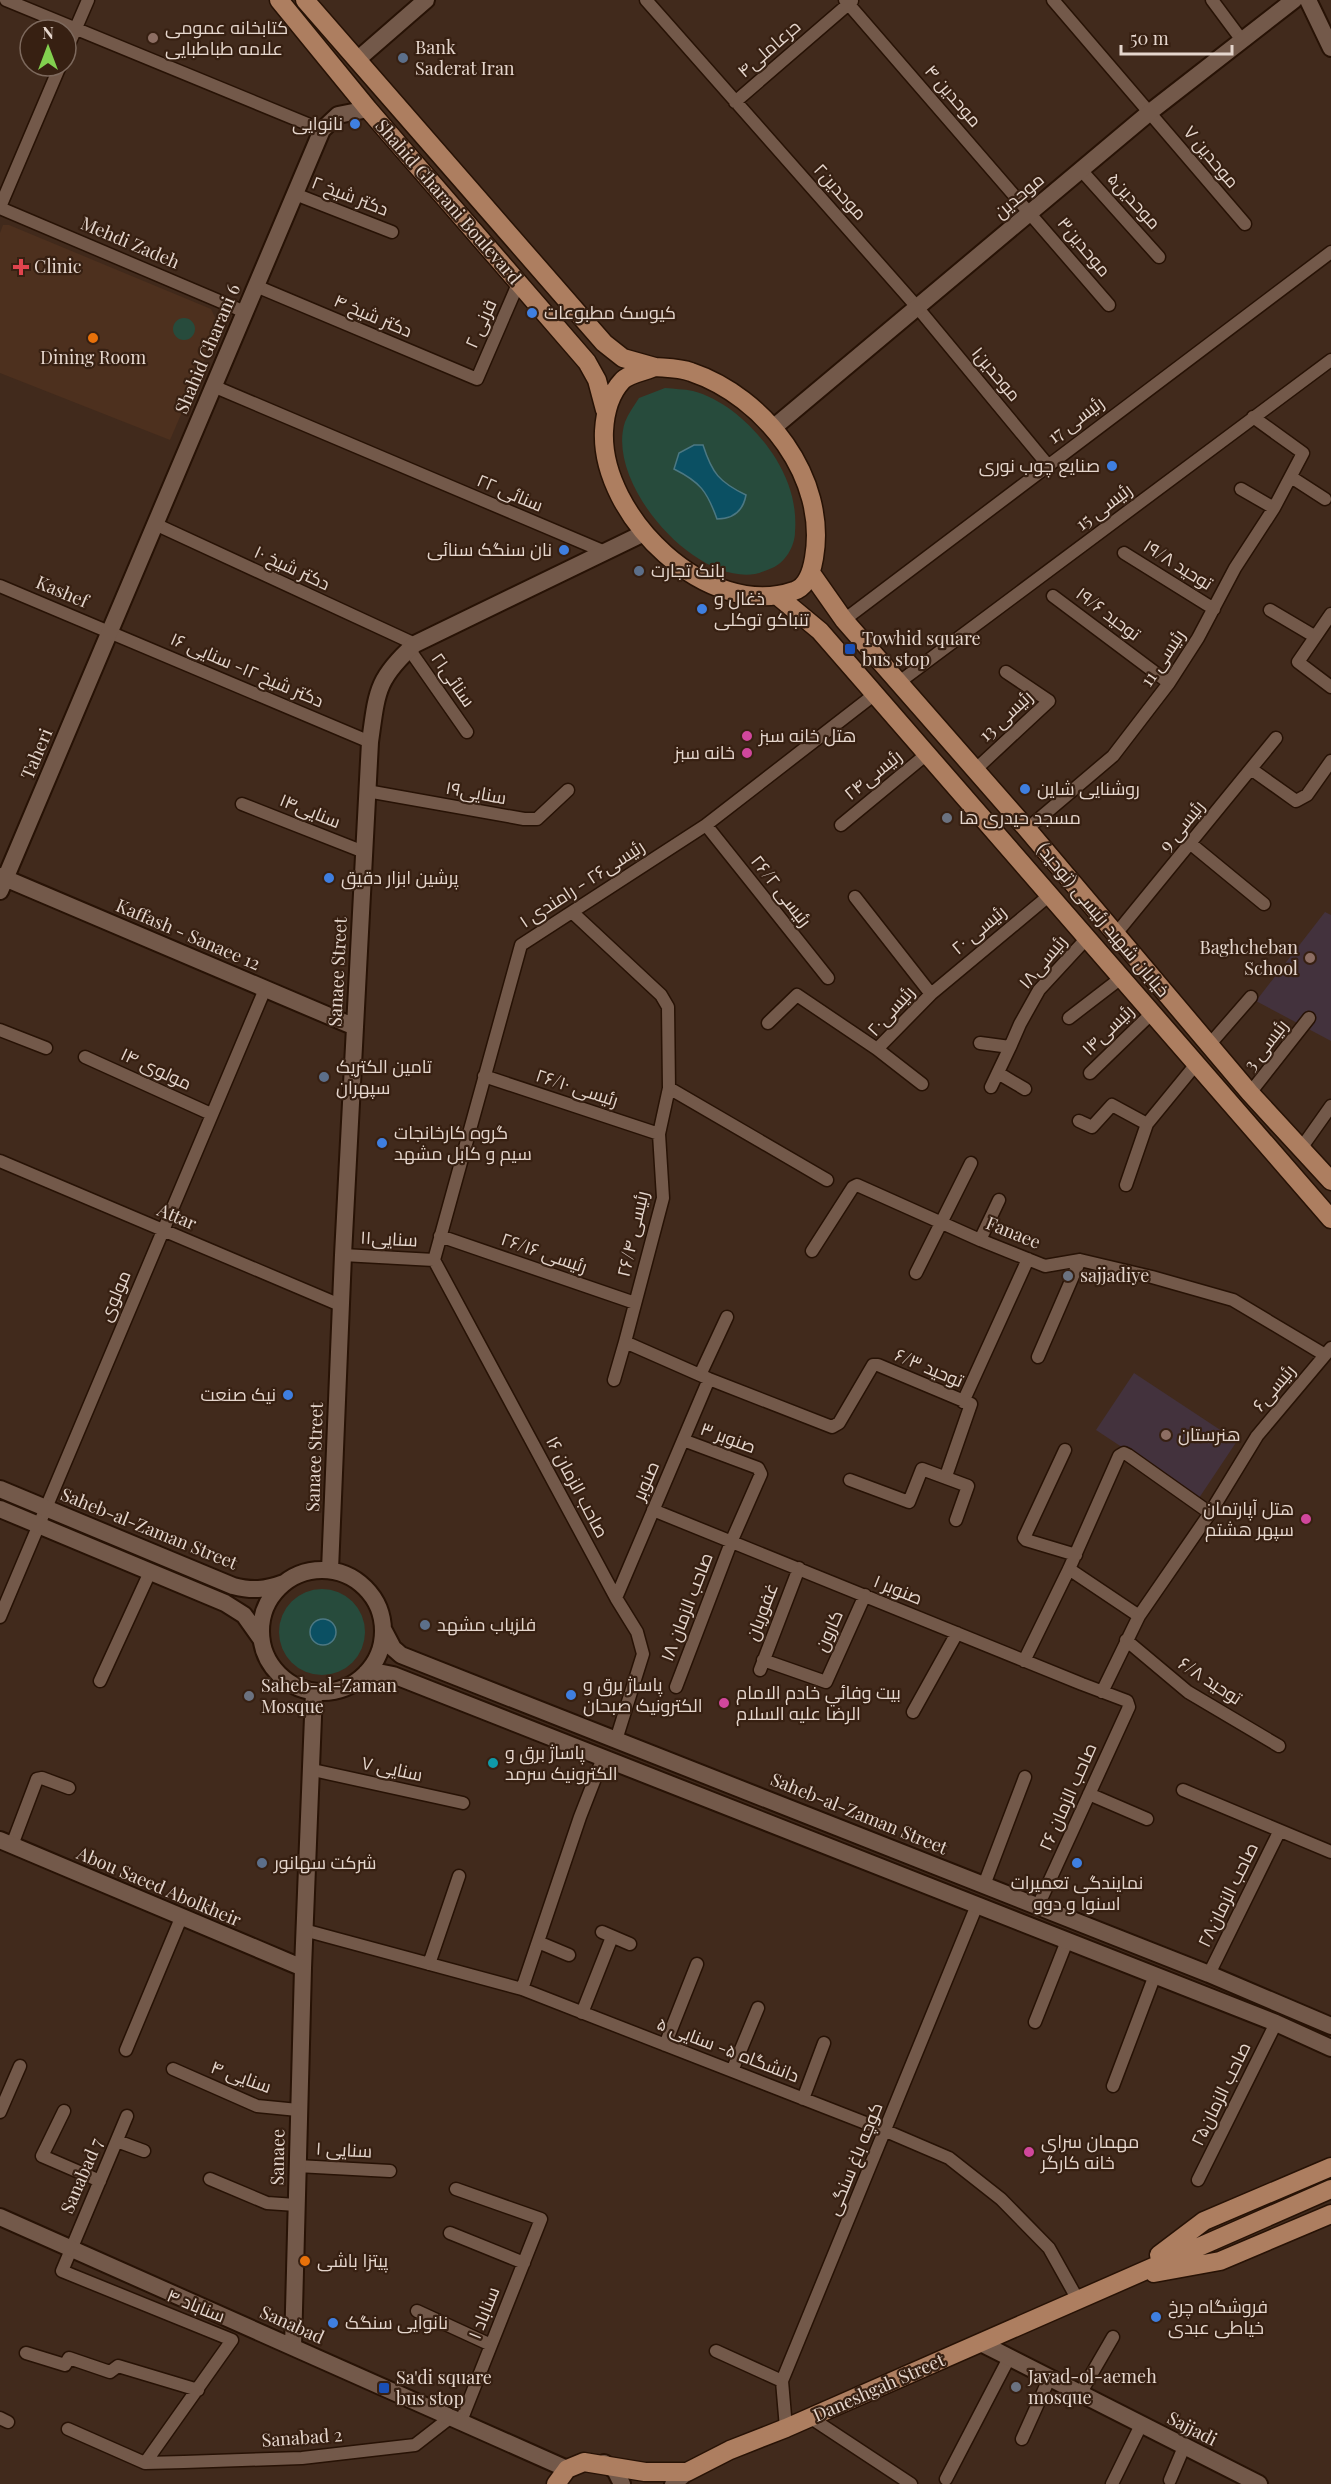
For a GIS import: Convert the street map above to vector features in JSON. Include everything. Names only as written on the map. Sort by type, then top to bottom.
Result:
[{"type":"main road","name":"Shahid Gharani Boulevard","points":[[279,0],[368,109],[587,362],[597,380],[605,410]]},
{"type":"main road","name":"Shahid Gharani Boulevard","points":[[305,0],[604,343],[623,358],[655,367],[689,371],[718,384],[740,397],[773,428],[798,465],[814,509],[816,519],[811,573]]},
{"type":"main road","points":[[655,367],[622,380],[605,410],[603,444],[611,474],[621,498],[644,533],[680,566],[702,580],[730,592],[779,597],[799,590],[811,573]]},
{"type":"main road","name":"خیابان شهید رئیسی (توحید)","points":[[811,573],[844,620],[1027,829],[1251,1093],[1331,1181]]},
{"type":"main road","name":"خیابان شهید رئیسی (توحید)","points":[[779,597],[820,631],[1051,894],[1331,1219]]},
{"type":"main road","points":[[1129,2278],[1204,2222],[1331,2167]]},
{"type":"main road","name":"Daneshgah Street","points":[[567,2469],[584,2462],[604,2463],[680,2478],[730,2450],[811,2418],[1199,2245],[1331,2189]]},
{"type":"main road","points":[[1129,2278],[1220,2261],[1331,2214]]},
{"type":"main road","points":[[556,2484],[567,2469]]},
{"type":"street","points":[[6,0],[50,18]]},
{"type":"street","points":[[78,22],[88,0]]},
{"type":"street","points":[[357,60],[426,0]]},
{"type":"street","name":"موحدین۲","points":[[646,0],[917,307]]},
{"type":"street","name":"موحدین ۷","points":[[1053,0],[1245,224]]},
{"type":"street","points":[[1212,0],[1241,39]]},
{"type":"street","name":"موحدین","points":[[773,428],[1150,112],[1294,0]]},
{"type":"street","points":[[1308,0],[1331,48]]},
{"type":"street","name":"حرعاملی۴","points":[[735,102],[849,1]]},
{"type":"street","name":"موحدین ۴","points":[[849,1],[1030,212]]},
{"type":"street","points":[[78,29],[322,130],[338,115],[368,109]]},
{"type":"street","points":[[0,207],[55,78]]},
{"type":"street","name":"Shahid Gharani 6","points":[[110,632],[322,130]]},
{"type":"street","name":"موحدین۵","points":[[1081,170],[1159,257]]},
{"type":"street","name":"دکتر شیخ ۲","points":[[295,194],[392,232]]},
{"type":"street","name":"Mehdi Zadeh","points":[[0,207],[245,312]]},
{"type":"street","name":"موحدین۳","points":[[1030,212],[1109,305]]},
{"type":"street","name":"رئیسی 17","points":[[844,620],[1047,464],[1331,252]]},
{"type":"street","name":"قرنی ۲","points":[[477,379],[518,284]]},
{"type":"street","name":"دکتر شیخ ۴","points":[[256,286],[477,379]]},
{"type":"street","name":"موحدین۱","points":[[917,307],[1047,464]]},
{"type":"street","name":"رئیسی 15","points":[[898,683],[1331,360]]},
{"type":"street","name":"سنائی ۲۲","points":[[213,386],[605,552]]},
{"type":"street","name":"رئیسی 11","points":[[1027,829],[1113,756],[1169,683],[1198,638],[1234,568],[1274,508],[1303,453],[1253,417]]},
{"type":"street","points":[[1291,477],[1326,499]]},
{"type":"street","points":[[1241,489],[1274,508]]},
{"type":"street","name":"دکتر شیخ ۱۰","points":[[155,524],[412,646]]},
{"type":"street","name":"Sanaee Street","points":[[330,1570],[340,1305],[364,852],[370,742],[377,694],[391,666],[412,646],[644,533]]},
{"type":"street","name":"توحید ۱۹/۸","points":[[1124,552],[1214,609]]},
{"type":"street","name":"Kashef","points":[[0,586],[110,632]]},
{"type":"street","name":"توحید ۱۹/۶","points":[[1053,596],[1169,683]]},
{"type":"street","points":[[1270,610],[1314,636]]},
{"type":"street","points":[[1329,686],[1298,662],[1331,614]]},
{"type":"street","name":"دکتر شیخ ۱۲- سنایی ۱۶","points":[[110,632],[370,742]]},
{"type":"street","name":"Taheri","points":[[2,882],[110,632]]},
{"type":"street","name":"سنائی٢١","points":[[412,646],[467,732]]},
{"type":"street","name":"رئیسی 13","points":[[975,770],[1049,701],[1006,672]]},
{"type":"street","name":"رئیسی۲۶ - رامندی ۱","points":[[434,1260],[521,945],[706,825],[875,694]]},
{"type":"street","name":"رئیسی 9","points":[[1115,935],[1276,738]]},
{"type":"street","name":"رئیسی۲۴","points":[[841,825],[928,753]]},
{"type":"street","points":[[1251,769],[1296,801],[1307,795],[1331,761]]},
{"type":"street","name":"سنایی۱۹","points":[[368,791],[524,819],[537,819],[568,789]]},
{"type":"street","name":"سنایی۱۴","points":[[242,804],[364,852]]},
{"type":"street","name":"رئیسی ۲۶/۲","points":[[706,825],[828,978]]},
{"type":"street","points":[[1191,844],[1264,904]]},
{"type":"street","name":"Kaffash - Sanaee 12","points":[[2,882],[355,1027]]},
{"type":"street","name":"رئیسی ۲۰","points":[[931,993],[1051,894]]},
{"type":"street","name":"رئیسی۲۰","points":[[855,897],[931,993],[877,1049],[922,1084]]},
{"type":"street","name":"رئیسی ۲۶/۴","points":[[572,912],[666,1000],[668,1007],[669,1088],[659,1134],[663,1197],[614,1380]]},
{"type":"street","name":"رئیسی۱۸","points":[[992,1087],[1038,990],[1087,938]]},
{"type":"street","points":[[1069,1018],[1121,978]]},
{"type":"street","name":"مولوی","points":[[0,1617],[265,989]]},
{"type":"street","points":[[768,1023],[797,996],[877,1049]]},
{"type":"street","points":[[1210,1044],[1251,998]]},
{"type":"street","name":"رئیسی۱۴","points":[[1090,1073],[1152,1013]]},
{"type":"street","name":"رئیسی 3","points":[[1251,1093],[1309,1018]]},
{"type":"street","points":[[0,1030],[46,1048]]},
{"type":"street","points":[[980,1043],[1010,1047]]},
{"type":"street","name":"مولوی ۱۴","points":[[86,1057],[212,1114]]},
{"type":"street","points":[[1126,1185],[1147,1124],[1197,1064]]},
{"type":"street","points":[[998,1073],[1025,1089]]},
{"type":"street","name":"رئیسی ۲۶/۱۰","points":[[484,1076],[659,1134]]},
{"type":"street","points":[[669,1088],[827,1180]]},
{"type":"street","points":[[1079,1121],[1092,1126],[1113,1105],[1147,1124]]},
{"type":"street","points":[[1302,1147],[1331,1106]]},
{"type":"street","name":"Attar","points":[[0,1161],[340,1305]]},
{"type":"street","points":[[916,1273],[971,1163]]},
{"type":"street","name":"Fanaee","points":[[812,1251],[853,1187],[857,1185],[1045,1266],[1080,1260],[1233,1300],[1328,1352]]},
{"type":"street","points":[[981,1240],[999,1200]]},
{"type":"street","name":"رئیسی ۲۶/۱۶","points":[[440,1236],[635,1303]]},
{"type":"street","name":"سنایی۱۱","points":[[343,1255],[434,1260]]},
{"type":"street","points":[[946,1476],[967,1403],[1028,1259]]},
{"type":"street","name":"صاحب الزمان ۱۶","points":[[434,1260],[616,1598],[637,1632],[643,1654],[616,1740]]},
{"type":"street","points":[[1038,1357],[1080,1260]]},
{"type":"street","name":"صنوبر","points":[[616,1598],[683,1440],[727,1317]]},
{"type":"street","points":[[625,1342],[704,1377]]},
{"type":"street","name":"رئیسی۶","points":[[1102,1692],[1139,1616],[1210,1513],[1257,1437],[1328,1352]]},
{"type":"street","name":"توحید ۶/۳","points":[[704,1377],[831,1427],[839,1423],[873,1365],[878,1365],[967,1403]]},
{"type":"street","name":"صنوبر ۳","points":[[683,1440],[760,1470]]},
{"type":"street","points":[[1065,1450],[1024,1538],[1076,1555]]},
{"type":"street","points":[[1024,1661],[1076,1555],[1119,1456],[1124,1453],[1210,1513]]},
{"type":"street","points":[[850,1480],[909,1502],[922,1468],[946,1476],[968,1486],[956,1520]]},
{"type":"street","name":"صاحب الزمان ۱۸","points":[[676,1687],[760,1470]]},
{"type":"street","name":"Saheb-al-Zaman Street","points":[[0,1489],[233,1586],[251,1590],[270,1588],[285,1583]]},
{"type":"street","name":"Saheb-al-Zaman Street","points":[[0,1509],[225,1603],[244,1615],[261,1639]]},
{"type":"street","name":"صنوبر ۱","points":[[653,1510],[732,1540],[1129,1703]]},
{"type":"street","name":"غفوریان","points":[[799,1568],[761,1665],[826,1682]]},
{"type":"street","points":[[1069,1569],[1139,1616]]},
{"type":"street","points":[[330,1570],[345,1574],[359,1582],[371,1593],[379,1607],[383,1629],[379,1654],[366,1673],[346,1687],[331,1692],[314,1692],[299,1688],[285,1680],[274,1668],[261,1639],[261,1623],[265,1608],[273,1594],[285,1583],[306,1572],[330,1570]]},
{"type":"street","points":[[100,1681],[150,1572]]},
{"type":"street","name":"کارون","points":[[826,1682],[865,1595]]},
{"type":"street","name":"Saheb-al-Zaman Street","points":[[383,1629],[393,1648],[401,1655],[1209,1974],[1331,2026]]},
{"type":"street","points":[[913,1712],[957,1633]]},
{"type":"street","name":"توحید ۶/۸","points":[[1126,1641],[1188,1692],[1279,1746]]},
{"type":"street","points":[[366,1673],[383,1672],[393,1675],[1276,2023],[1331,2048]]},
{"type":"street","points":[[303,1968],[313,1770],[314,1692]]},
{"type":"street","name":"صاحب الزمان ۲۶","points":[[1038,1906],[1129,1703]]},
{"type":"street","points":[[522,1989],[603,1758]]},
{"type":"street","name":"سنایی ۷","points":[[313,1770],[463,1803]]},
{"type":"street","points":[[6,1843],[37,1779],[42,1778],[69,1788]]},
{"type":"street","points":[[984,1885],[1025,1778]]},
{"type":"street","points":[[1183,1790],[1331,1852]]},
{"type":"street","points":[[1089,1794],[1147,1819]]},
{"type":"street","name":"صاحب الزمان۲۸","points":[[1209,1974],[1279,1832]]},
{"type":"street","name":"Abou Saeed Abolkheir","points":[[6,1843],[303,1968]]},
{"type":"street","points":[[429,1964],[459,1876]]},
{"type":"street","name":"کوچه باغ سنگی","points":[[786,2428],[782,2381],[977,1905]]},
{"type":"street","points":[[126,2050],[181,1918]]},
{"type":"street","name":"دانشگاه ۵- سنایی ۵","points":[[304,1930],[522,1989],[886,2130],[949,2158],[1001,2199],[1050,2248],[1078,2300]]},
{"type":"street","points":[[582,2013],[607,1935],[630,1944]]},
{"type":"street","points":[[1035,2022],[1067,1941]]},
{"type":"street","points":[[538,1942],[569,1955]]},
{"type":"street","points":[[665,2045],[697,1964]]},
{"type":"street","name":"Sanaee","points":[[293,2347],[303,1968]]},
{"type":"street","points":[[1113,2086],[1155,1975]]},
{"type":"street","points":[[732,2071],[758,2008]]},
{"type":"street","name":"صاحب الزمان۲۵","points":[[1198,2180],[1276,2023]]},
{"type":"street","points":[[803,2099],[824,2043]]},
{"type":"street","points":[[0,2112],[20,2066]]},
{"type":"street","name":"سنایی ۴","points":[[173,2069],[256,2106],[298,2110]]},
{"type":"street","points":[[64,2111],[42,2156],[100,2181]]},
{"type":"street","name":"Sanabad 7","points":[[71,2249],[127,2116]]},
{"type":"street","points":[[117,2141],[144,2151]]},
{"type":"street","name":"سنایی ۱","points":[[297,2166],[390,2171]]},
{"type":"street","points":[[210,2179],[267,2203],[296,2205]]},
{"type":"street","name":"سناباد ۱","points":[[456,2189],[541,2219],[491,2345],[456,2419]]},
{"type":"street","name":"Sanabad","points":[[0,2217],[567,2469]]},
{"type":"street","points":[[450,2233],[524,2263]]},
{"type":"street","name":"سناباد ۴","points":[[71,2249],[62,2271],[232,2340],[145,2463]]},
{"type":"street","points":[[417,2311],[491,2345]]},
{"type":"street","points":[[1080,2394],[1113,2337]]},
{"type":"street","name":"Sajjadi","points":[[981,2343],[1259,2484]]},
{"type":"street","points":[[716,2351],[782,2381]]},
{"type":"street","points":[[26,2353],[64,2365],[69,2358],[110,2372],[118,2366],[198,2390]]},
{"type":"street","points":[[946,2479],[1009,2358]]},
{"type":"street","points":[[1022,2439],[1050,2379]]},
{"type":"street","points":[[811,2418],[911,2484]]},
{"type":"street","name":"Sanabad 2","points":[[145,2463],[302,2458],[415,2445],[456,2419]]},
{"type":"street","points":[[1112,2484],[1141,2425]]},
{"type":"street","points":[[68,2429],[145,2463]]},
{"type":"street","points":[[1170,2480],[1184,2447]]},
{"type":"street","points":[[604,2463],[615,2470],[622,2484]]},
{"type":"shaded area","points":[[3,225],[9,225],[211,309],[219,326],[170,440],[0,373],[0,233]]},
{"type":"shaded area","name":"Baghcheban School","points":[[1325,912],[1331,915],[1331,1041],[1256,1001]]},
{"type":"shaded area","name":"هنرستان","points":[[1134,1373],[1237,1441],[1199,1498],[1096,1430]]},
{"type":"green space","points":[[184,318],[192,321],[195,329],[192,337],[184,340],[176,337],[173,329],[176,321]]},
{"type":"green space","points":[[665,388],[706,395],[729,409],[760,437],[781,468],[794,504],[795,537],[788,553],[777,566],[755,574],[731,573],[706,563],[681,546],[659,524],[641,499],[628,472],[622,446],[625,422],[639,398]],"holes":[[[710,467],[725,485],[745,495],[736,513],[723,519],[717,519],[709,497],[694,479]]]},
{"type":"green space","points":[[322,1589],[346,1596],[358,1608],[365,1632],[358,1656],[346,1668],[322,1675],[298,1668],[286,1656],[279,1632],[286,1608],[298,1596]]},
{"type":"water","points":[[694,445],[703,445],[713,470],[718,476],[729,486],[746,495],[740,510],[728,518],[717,519],[702,488],[674,469],[679,453]]},
{"type":"water","points":[[323,1619],[332,1623],[336,1632],[332,1641],[323,1645],[314,1641],[310,1632],[314,1623]]},
{"type":"place","name":"کتابخانه عمومی علامه طباطبایی","points":[[153,38]]},
{"type":"place","name":"Bank Saderat Iran","points":[[403,58]]},
{"type":"place","name":"نانوایی","points":[[355,124]]},
{"type":"place","name":"Clinic","points":[[21,267]]},
{"type":"place","name":"کیوسک مطبوعات","points":[[532,313]]},
{"type":"place","name":"Dining Room","points":[[93,338]]},
{"type":"place","name":"صنایع چوب نوری","points":[[1112,466]]},
{"type":"place","name":"نان سنگک سنائی","points":[[564,550]]},
{"type":"place","name":"بانک تجارت","points":[[639,571]]},
{"type":"place","name":"ذغال و تنباکو توکلی","points":[[702,609]]},
{"type":"place","name":"Towhid square bus stop","points":[[850,649]]},
{"type":"place","name":"هتل خانه سبز","points":[[747,736]]},
{"type":"place","name":"خانه سبز","points":[[747,753]]},
{"type":"place","name":"روشنایی شاین","points":[[1025,789]]},
{"type":"place","name":"مسجد حیدری ها","points":[[947,818]]},
{"type":"place","name":"پرشین ابزار دقیق","points":[[329,878]]},
{"type":"place","name":"Baghcheban School","points":[[1310,958]]},
{"type":"place","name":"تامین الکتریک سپهران","points":[[324,1077]]},
{"type":"place","name":"گروه کارخانجات سیم و کابل مشهد","points":[[382,1143]]},
{"type":"place","name":"sajjadiye","points":[[1068,1276]]},
{"type":"place","name":"نیک صنعت","points":[[288,1395]]},
{"type":"place","name":"هنرستان","points":[[1166,1435]]},
{"type":"place","name":"هتل آپارتمان سپهر هشتم","points":[[1306,1519]]},
{"type":"place","name":"فلزیاب مشهد","points":[[425,1625]]},
{"type":"place","name":"پاساژ برق و الکترونیک صبحان","points":[[571,1695]]},
{"type":"place","name":"Saheb-al-Zaman Mosque","points":[[249,1696]]},
{"type":"place","name":"بيت وفائي خادم الامام الرضا عليه السلام","points":[[724,1703]]},
{"type":"place","name":"پاساژ برق و الکترونیک سرمد","points":[[493,1763]]},
{"type":"place","name":"شرکت سهانور","points":[[262,1863]]},
{"type":"place","name":"نمایندگی تعمیرات اسنوا و دوو","points":[[1077,1863]]},
{"type":"place","name":"مهمان سرای خانه کارگر","points":[[1029,2152]]},
{"type":"place","name":"پیتزا باشی","points":[[305,2261]]},
{"type":"place","name":"فروشگاه چرخ خیاطی عبدی","points":[[1156,2317]]},
{"type":"place","name":"نانوایی سنگک","points":[[333,2323]]},
{"type":"place","name":"Javad-ol-aemeh mosque","points":[[1016,2387]]},
{"type":"place","name":"Sa'di square bus stop","points":[[384,2388]]}]
